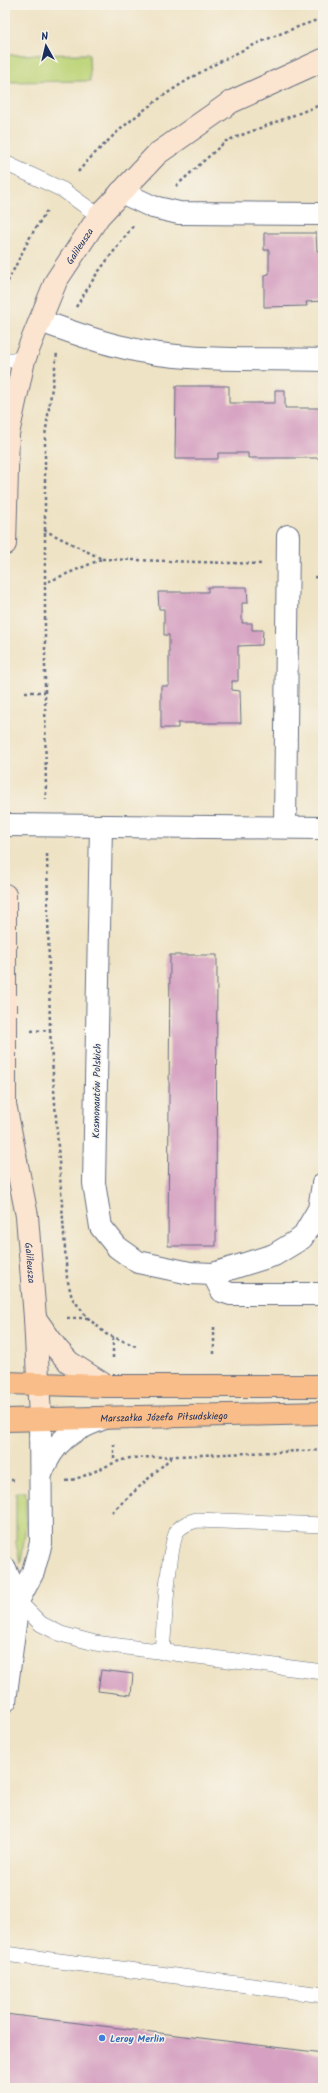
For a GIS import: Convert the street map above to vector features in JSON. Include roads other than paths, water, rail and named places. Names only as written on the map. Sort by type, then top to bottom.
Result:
[{"type":"main road","points":[[5,1383],[106,1386],[323,1386]]},
{"type":"main road","name":"Marszałka Józefa Piłsudskiego","points":[[5,1420],[40,1418],[323,1413]]},
{"type":"street","name":"Galileusza","points":[[5,544],[8,434],[14,360],[40,321],[56,281],[100,216],[157,154],[231,102],[323,60]]},
{"type":"street","points":[[122,192],[153,207],[179,213],[323,214]]},
{"type":"street","points":[[40,321],[122,348],[154,353],[197,357],[323,360]]},
{"type":"street","points":[[285,827],[288,536]]},
{"type":"street","points":[[5,826],[323,828]]},
{"type":"street","name":"Kosmonautów Polskich","points":[[101,826],[94,1183],[101,1227],[117,1247],[138,1262],[190,1273],[213,1274],[274,1255],[302,1238],[319,1209],[323,1184]]},
{"type":"street","name":"Galileusza","points":[[5,895],[6,1113],[27,1216],[35,1318],[40,1418]]},
{"type":"street","points":[[213,1274],[222,1291],[231,1294],[323,1294]]},
{"type":"street","points":[[35,1318],[57,1350],[69,1362],[106,1386]]},
{"type":"street","points":[[5,1701],[18,1601],[33,1572],[41,1543],[40,1418]]},
{"type":"street","points":[[40,1477],[46,1460],[67,1434],[102,1418]]},
{"type":"street","points":[[5,1568],[18,1601]]},
{"type":"lane","points":[[5,162],[63,190],[100,216]]},
{"type":"lane","points":[[162,1652],[170,1556],[174,1536],[184,1524],[197,1520],[323,1525]]},
{"type":"lane","points":[[18,1601],[41,1624],[61,1634],[96,1643],[323,1672]]},
{"type":"lane","points":[[5,1954],[323,1995]]},
{"type":"place","name":"Leroy Merlin","points":[[102,2038]]}]
